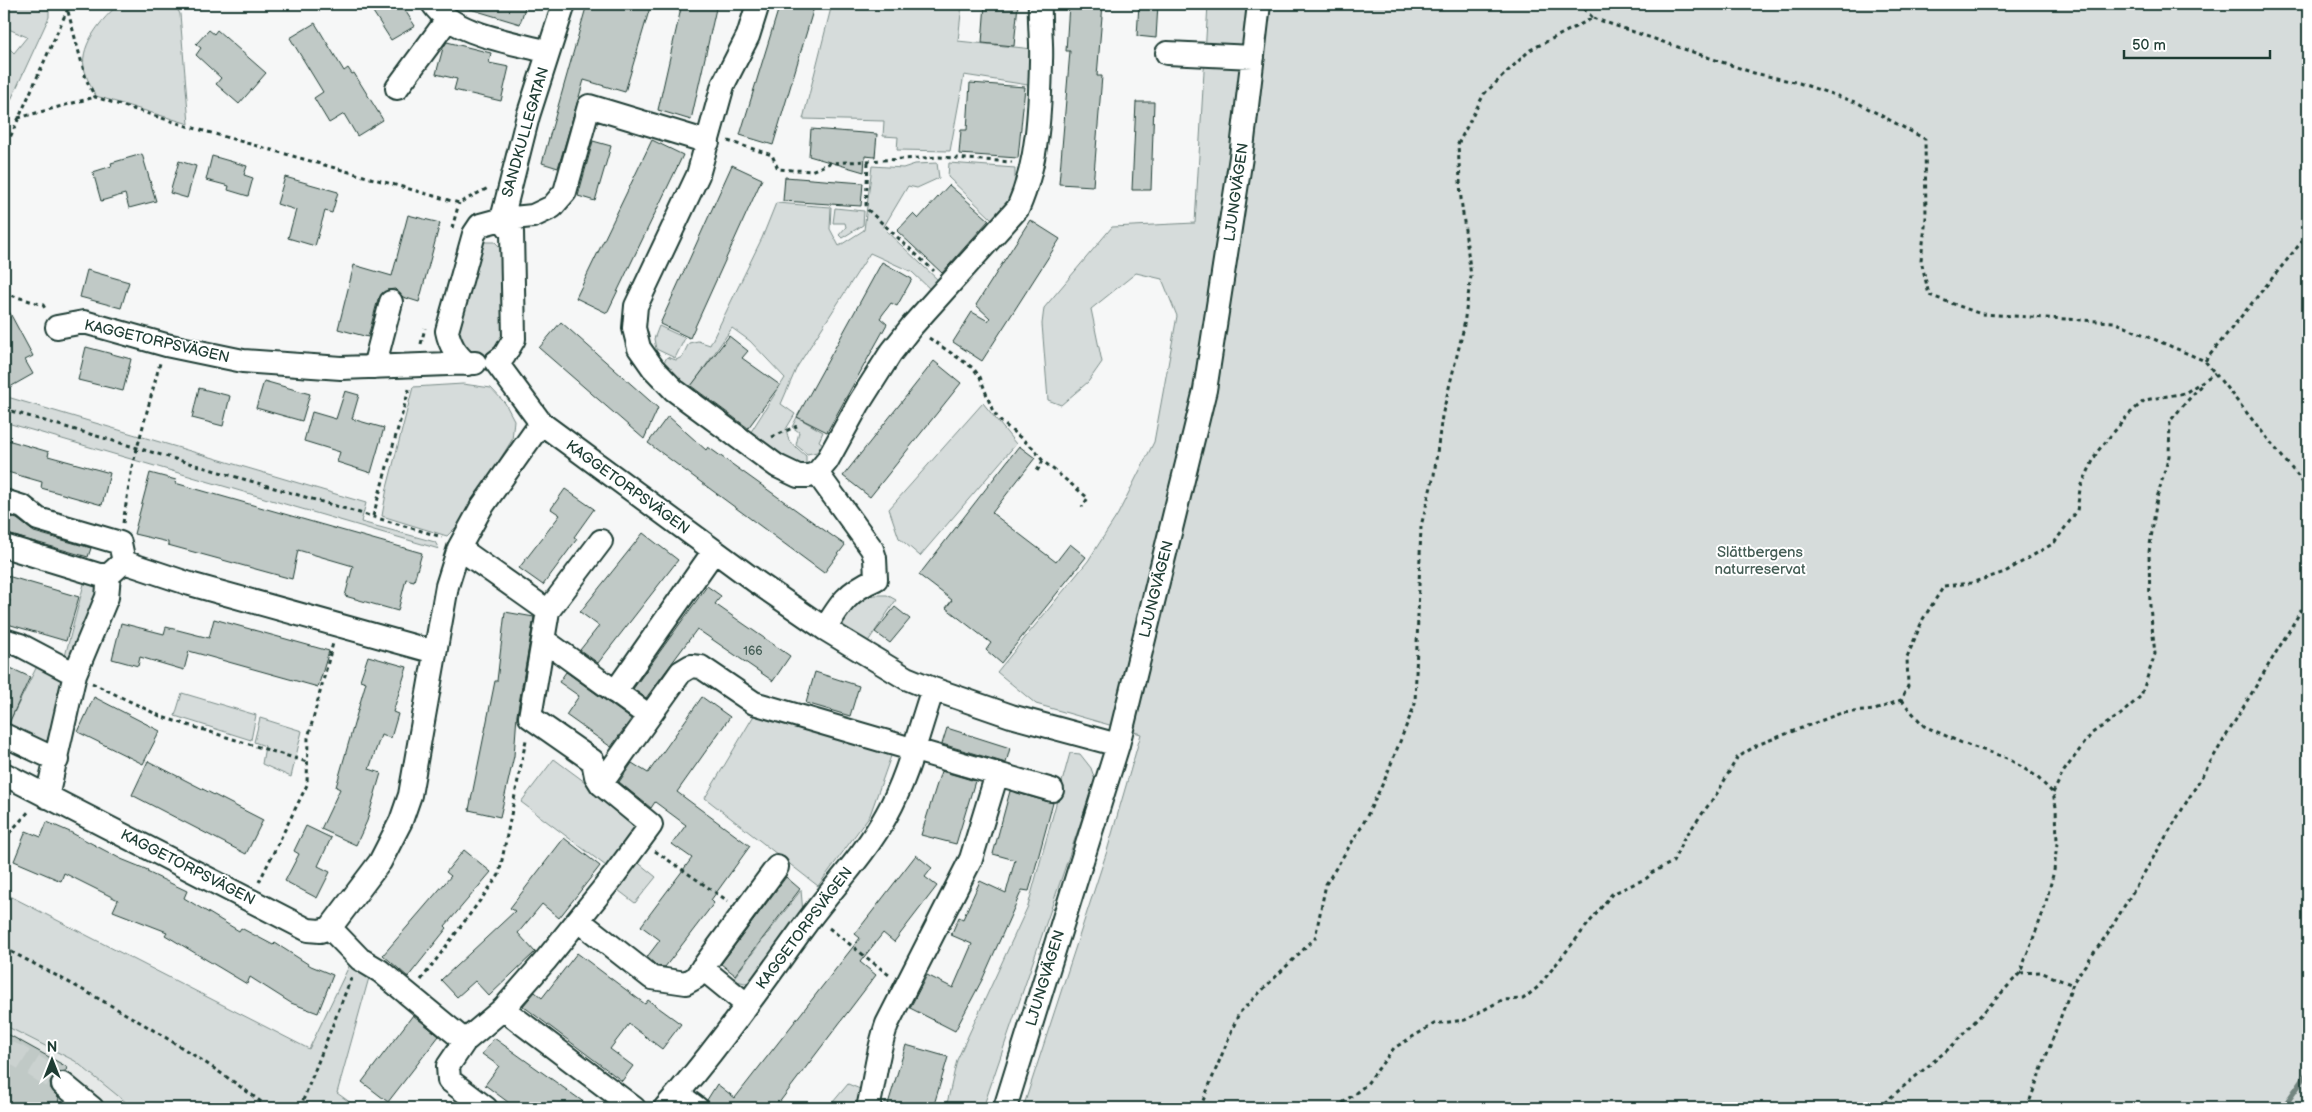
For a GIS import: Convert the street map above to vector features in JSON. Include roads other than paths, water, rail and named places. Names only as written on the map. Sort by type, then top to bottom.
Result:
[{"type":"street","points":[[548,52],[564,4]]},
{"type":"street","points":[[758,4],[748,36],[723,85],[698,175],[636,306],[634,328],[639,348],[653,368],[674,390],[752,450],[777,466],[798,476],[809,476],[817,472],[826,462],[859,403],[890,354],[912,326],[1018,208],[1026,192],[1035,152],[1042,59],[1039,28],[1040,4]]},
{"type":"street","name":"LJUNGVÄGEN","points":[[1004,1108],[1118,745],[1205,390],[1242,157],[1259,4]]},
{"type":"street","points":[[397,88],[440,12]]},
{"type":"street","name":"SANDKULLEGATAN","points":[[440,12],[464,28],[548,52],[510,183],[502,219]]},
{"type":"street","points":[[1167,53],[1253,57]]},
{"type":"street","points":[[467,364],[457,355],[450,343],[447,331],[474,234],[480,225],[502,219],[533,216],[552,207],[565,192],[589,106],[709,139]]},
{"type":"street","points":[[496,362],[504,356],[514,340],[512,232],[502,219]]},
{"type":"street","points":[[374,367],[391,302]]},
{"type":"street","name":"KAGGETORPSVÄGEN","points":[[57,327],[84,322],[166,345],[243,361],[341,368],[496,362],[541,423],[825,630],[906,678],[933,689],[1011,716],[1118,745]]},
{"type":"street","points":[[465,1041],[409,997],[380,971],[360,959],[330,928],[380,862],[401,821],[410,796],[447,586],[460,548],[481,508],[541,423]]},
{"type":"street","points":[[817,472],[872,549],[875,558],[876,579],[858,587],[843,600],[825,630]]},
{"type":"street","points":[[4,501],[23,507],[38,519],[118,560],[190,584],[435,652]]},
{"type":"street","points":[[486,1108],[449,1080],[448,1066],[465,1041],[503,1010],[578,920],[651,825],[601,784],[596,776],[593,761],[530,717],[545,641],[548,611],[601,541]]},
{"type":"street","points":[[4,546],[100,575],[118,560]]},
{"type":"street","points":[[460,548],[548,611]]},
{"type":"street","points":[[615,692],[714,550]]},
{"type":"street","points":[[47,797],[57,760],[75,674],[118,560]]},
{"type":"street","points":[[4,640],[20,645],[75,674]]},
{"type":"street","points":[[545,641],[649,716]]},
{"type":"street","points":[[601,784],[681,672],[691,666],[701,667],[754,702],[913,751],[1052,790]]},
{"type":"street","name":"KAGGETORPSVÄGEN","points":[[697,1108],[672,1101],[812,915],[867,846],[888,813],[913,751],[933,689]]},
{"type":"street","points":[[4,735],[57,760]]},
{"type":"street","name":"KAGGETORPSVÄGEN","points":[[4,774],[308,930],[320,931],[330,928]]},
{"type":"street","points":[[868,1108],[876,1080],[879,1048],[887,1024],[971,859],[997,774]]},
{"type":"street","points":[[578,920],[652,978],[686,983],[695,978],[777,867]]},
{"type":"street","points":[[702,968],[746,1004]]},
{"type":"street","points":[[503,1010],[634,1108]]},
{"type":"street","points":[[62,1084],[92,1108]]},
{"type":"waterway","points":[[2283,1108],[2308,1072]]},
{"type":"tunnel","points":[[4,1051],[18,1056],[63,1084]]},
{"type":"park label","name":"Slättbergens naturreservat","points":[[1760,560]]}]
